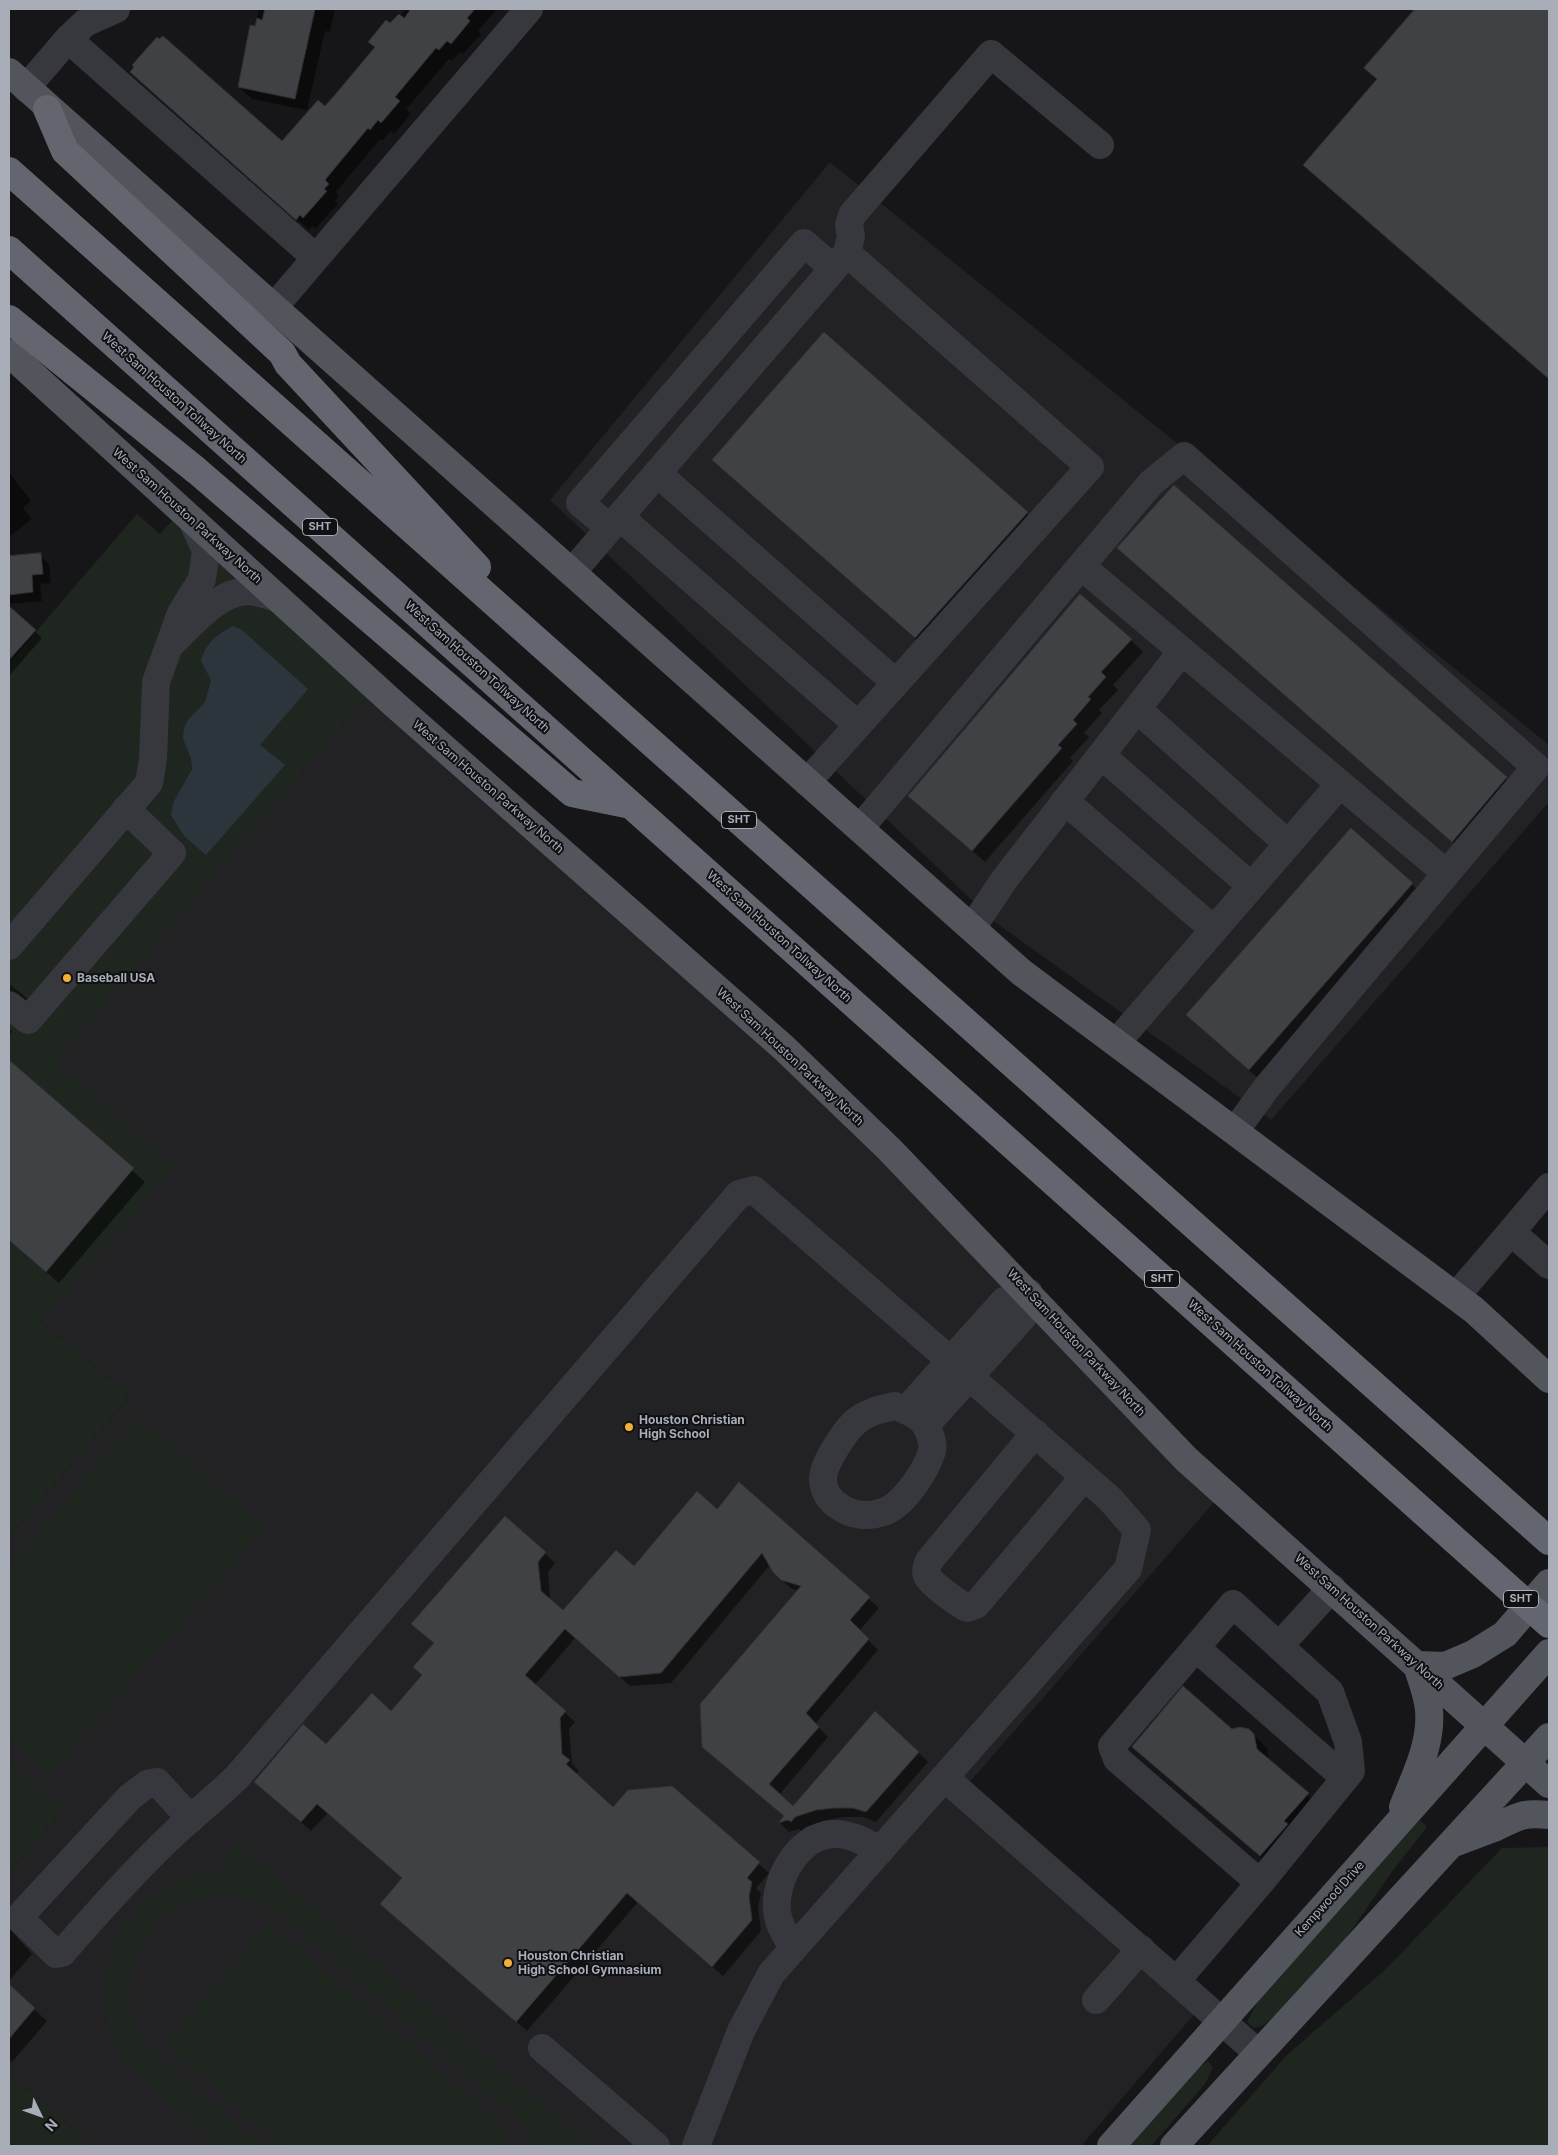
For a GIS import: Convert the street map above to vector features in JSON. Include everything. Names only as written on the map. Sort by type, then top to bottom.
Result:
[{"type":"highway","points":[[47,109],[64,151],[282,353],[295,371],[591,689]]},
{"type":"highway","name":"SHT","points":[[9,171],[1542,1534]]},
{"type":"highway","name":"West Sam Houston Tollway North","points":[[9,250],[1549,1624]]},
{"type":"highway","points":[[9,319],[197,470],[572,793],[631,805]]},
{"type":"main road","points":[[17,80],[47,109],[274,307],[1021,972],[1456,1296],[1474,1310],[1549,1379]]},
{"type":"main road","name":"West Sam Houston Parkway North","points":[[9,353],[394,704],[784,1048],[889,1149],[1186,1459],[1549,1784]]},
{"type":"main road","points":[[1396,1824],[1425,1750],[1429,1729],[1429,1708],[1417,1664],[1445,1666],[1473,1654],[1505,1634],[1549,1583]]},
{"type":"main road","name":"Kempwood Drive","points":[[1111,2146],[1549,1653]]},
{"type":"main road","points":[[1174,2146],[1258,2052],[1549,1737]]},
{"type":"main road","points":[[1448,1846],[1496,1827],[1513,1817],[1532,1813],[1549,1815]]},
{"type":"lane","points":[[17,80],[63,44],[90,19],[116,9]]},
{"type":"lane","points":[[274,307],[529,9]]},
{"type":"lane","points":[[63,44],[316,258]]},
{"type":"lane","points":[[572,572],[840,261],[851,236],[849,225],[852,215],[991,54],[1100,145]]},
{"type":"lane","points":[[807,782],[1090,467],[840,261],[804,243],[580,502],[615,522],[858,725]]},
{"type":"lane","points":[[860,828],[1152,483],[1184,456],[1536,767],[1268,1087],[1235,1131]]},
{"type":"lane","points":[[657,473],[896,683]]},
{"type":"lane","points":[[9,946],[149,783],[153,759],[156,682],[181,613],[202,579],[206,551],[192,520]]},
{"type":"lane","points":[[1081,566],[1446,873]]},
{"type":"lane","points":[[169,646],[223,598],[248,591],[278,598]]},
{"type":"lane","points":[[972,928],[1004,880],[1182,651]]},
{"type":"lane","points":[[1137,709],[1288,844]]},
{"type":"lane","points":[[1101,755],[1251,886]]},
{"type":"lane","points":[[1116,1043],[1340,784]]},
{"type":"lane","points":[[1065,801],[1213,930]]},
{"type":"lane","points":[[9,1005],[28,1020],[172,853],[126,809]]},
{"type":"lane","points":[[1456,1296],[1549,1186]]},
{"type":"lane","points":[[191,1819],[158,1782],[147,1784],[130,1797],[110,1818],[20,1916],[21,1920],[56,1954],[62,1953],[111,1896],[165,1841],[191,1819],[238,1776],[739,1194],[754,1190],[1110,1499],[1137,1530],[1128,1569],[771,1974],[741,2031],[696,2146]]},
{"type":"lane","points":[[1511,1232],[1549,1265]]},
{"type":"lane","points":[[916,1418],[960,1369],[1023,1316],[1029,1293]]},
{"type":"lane","points":[[1035,1433],[929,1561],[926,1570],[928,1577],[960,1605],[967,1608],[976,1605],[1084,1477]]},
{"type":"lane","points":[[1279,1646],[1332,1588]]},
{"type":"lane","points":[[1177,1980],[1260,1883],[1351,1771],[1348,1742],[1330,1692],[1233,1604],[1112,1746],[1117,1760],[1260,1883]]},
{"type":"lane","points":[[1196,1648],[1345,1778]]},
{"type":"lane","points":[[945,1778],[1258,2052]]},
{"type":"lane","points":[[793,1948],[778,1916],[778,1890],[786,1866],[807,1844],[826,1835],[843,1834],[864,1841],[880,1851]]},
{"type":"lane","points":[[1096,2000],[1141,1949]]},
{"type":"lane","points":[[542,2048],[656,2146]]},
{"type":"shaded area","points":[[830,162],[1549,745],[1549,802],[1271,1120],[995,922],[550,500]]},
{"type":"shaded area","name":"Baseball USA","points":[[181,510],[375,686],[55,1061],[174,1168],[40,1321],[130,1396],[9,1536],[9,663],[137,514],[160,534]]},
{"type":"shaded area","points":[[233,626],[242,630],[308,689],[260,745],[285,765],[206,855],[184,836],[171,815],[173,803],[192,769],[191,759],[183,738],[184,728],[188,720],[205,702],[211,680],[201,661],[203,654],[213,640]]},
{"type":"shaded area","name":"Houston Christian High School","points":[[375,686],[784,1048],[1223,1492],[967,1785],[1209,1997],[1081,2146],[93,2146],[9,2073],[9,1873],[63,1809],[9,1761],[9,1536],[130,1396],[40,1321],[173,1168],[54,1061]]},
{"type":"shaded area","points":[[138,1417],[264,1528],[49,1774],[9,1739],[9,1567]]},
{"type":"shaded area","points":[[9,1761],[63,1809],[9,1873]]},
{"type":"shaded area","points":[[1420,1820],[1427,1827],[1391,1873],[1344,1941],[1281,2012],[1262,2026],[1254,2028],[1247,2022],[1262,1994],[1287,1964]]},
{"type":"shaded area","points":[[238,1845],[590,2146],[538,2146],[524,2125],[513,2114],[285,1918],[262,1904],[227,1896],[195,1900],[175,1909],[158,1923],[145,1940],[135,1960],[130,1982],[130,2004],[141,2036],[155,2054],[171,2070],[261,2146],[222,2146],[168,2102],[131,2065],[122,2053],[111,2029],[105,2004],[105,1979],[111,1954],[121,1932],[136,1911],[155,1894],[177,1880],[189,1876],[229,1870],[221,1863]]},
{"type":"shaded area","points":[[1549,1847],[1549,2146],[1207,2146],[1287,2055],[1387,1968],[1502,1848]]},
{"type":"shaded area","points":[[269,1924],[510,2132],[498,2146],[283,2146],[165,2044]]},
{"type":"shaded area","points":[[1208,2061],[1213,2068],[1205,2084],[1151,2146],[1125,2146],[1195,2071]]},
{"type":"shaded area","points":[[9,2073],[93,2146],[9,2146]]},
{"type":"building","points":[[265,9],[315,9],[295,99],[238,87],[250,25],[255,26],[257,18],[262,20]]},
{"type":"building","points":[[411,9],[475,9],[467,18],[470,21],[451,44],[447,41],[439,50],[436,48],[395,97],[400,101],[381,123],[378,120],[370,130],[368,128],[325,180],[329,184],[324,189],[327,191],[303,218],[300,215],[296,220],[130,72],[134,67],[132,65],[157,37],[159,39],[163,36],[282,141],[318,100],[325,106],[334,96],[375,47],[368,42],[386,20],[390,23],[399,14],[404,18]]},
{"type":"building","points":[[1415,9],[1549,9],[1549,379],[1303,165],[1377,79],[1364,68]]},
{"type":"building","points":[[824,332],[1028,512],[915,638],[712,460]]},
{"type":"building","points":[[1174,485],[1507,777],[1452,842],[1117,548]]},
{"type":"building","points":[[41,553],[43,574],[32,575],[33,592],[9,595],[9,556]]},
{"type":"building","points":[[1080,594],[1132,639],[1101,672],[1106,677],[1088,697],[1091,699],[1073,720],[1077,724],[1058,745],[1062,748],[972,851],[908,796]]},
{"type":"building","points":[[9,606],[36,630],[9,660]]},
{"type":"building","points":[[1351,828],[1413,883],[1249,1070],[1186,1015]]},
{"type":"building","points":[[9,1060],[134,1168],[46,1272],[9,1240]]},
{"type":"building","points":[[739,1482],[870,1597],[850,1620],[869,1639],[806,1713],[819,1727],[769,1784],[793,1806],[875,1711],[919,1752],[866,1812],[853,1808],[816,1810],[795,1817],[791,1822],[788,1820],[778,1823],[784,1816],[702,1747],[700,1704],[801,1586],[781,1580],[773,1572],[762,1553],[661,1673],[619,1677],[565,1629],[525,1675],[566,1711],[560,1718],[562,1754],[570,1760],[566,1764],[613,1807],[628,1790],[672,1786],[760,1862],[747,1878],[752,1882],[749,1896],[752,1920],[712,1967],[627,1893],[516,2022],[380,1904],[402,1878],[317,1804],[301,1822],[254,1782],[303,1724],[326,1744],[372,1693],[391,1711],[422,1675],[413,1667],[434,1643],[411,1624],[505,1516],[546,1552],[538,1562],[541,1591],[563,1610],[616,1550],[634,1566],[697,1491],[717,1509]]},
{"type":"building","points":[[1183,1686],[1232,1729],[1240,1727],[1249,1729],[1254,1734],[1257,1749],[1309,1793],[1284,1821],[1288,1824],[1260,1856],[1132,1747]]},
{"type":"building","points":[[9,1984],[35,2008],[9,2039]]},
{"type":"place","name":"Baseball USA","points":[[67,978]]},
{"type":"place","name":"Houston Christian High School","points":[[629,1427]]},
{"type":"place","name":"Houston Christian High School Gymnasium","points":[[508,1963]]}]
